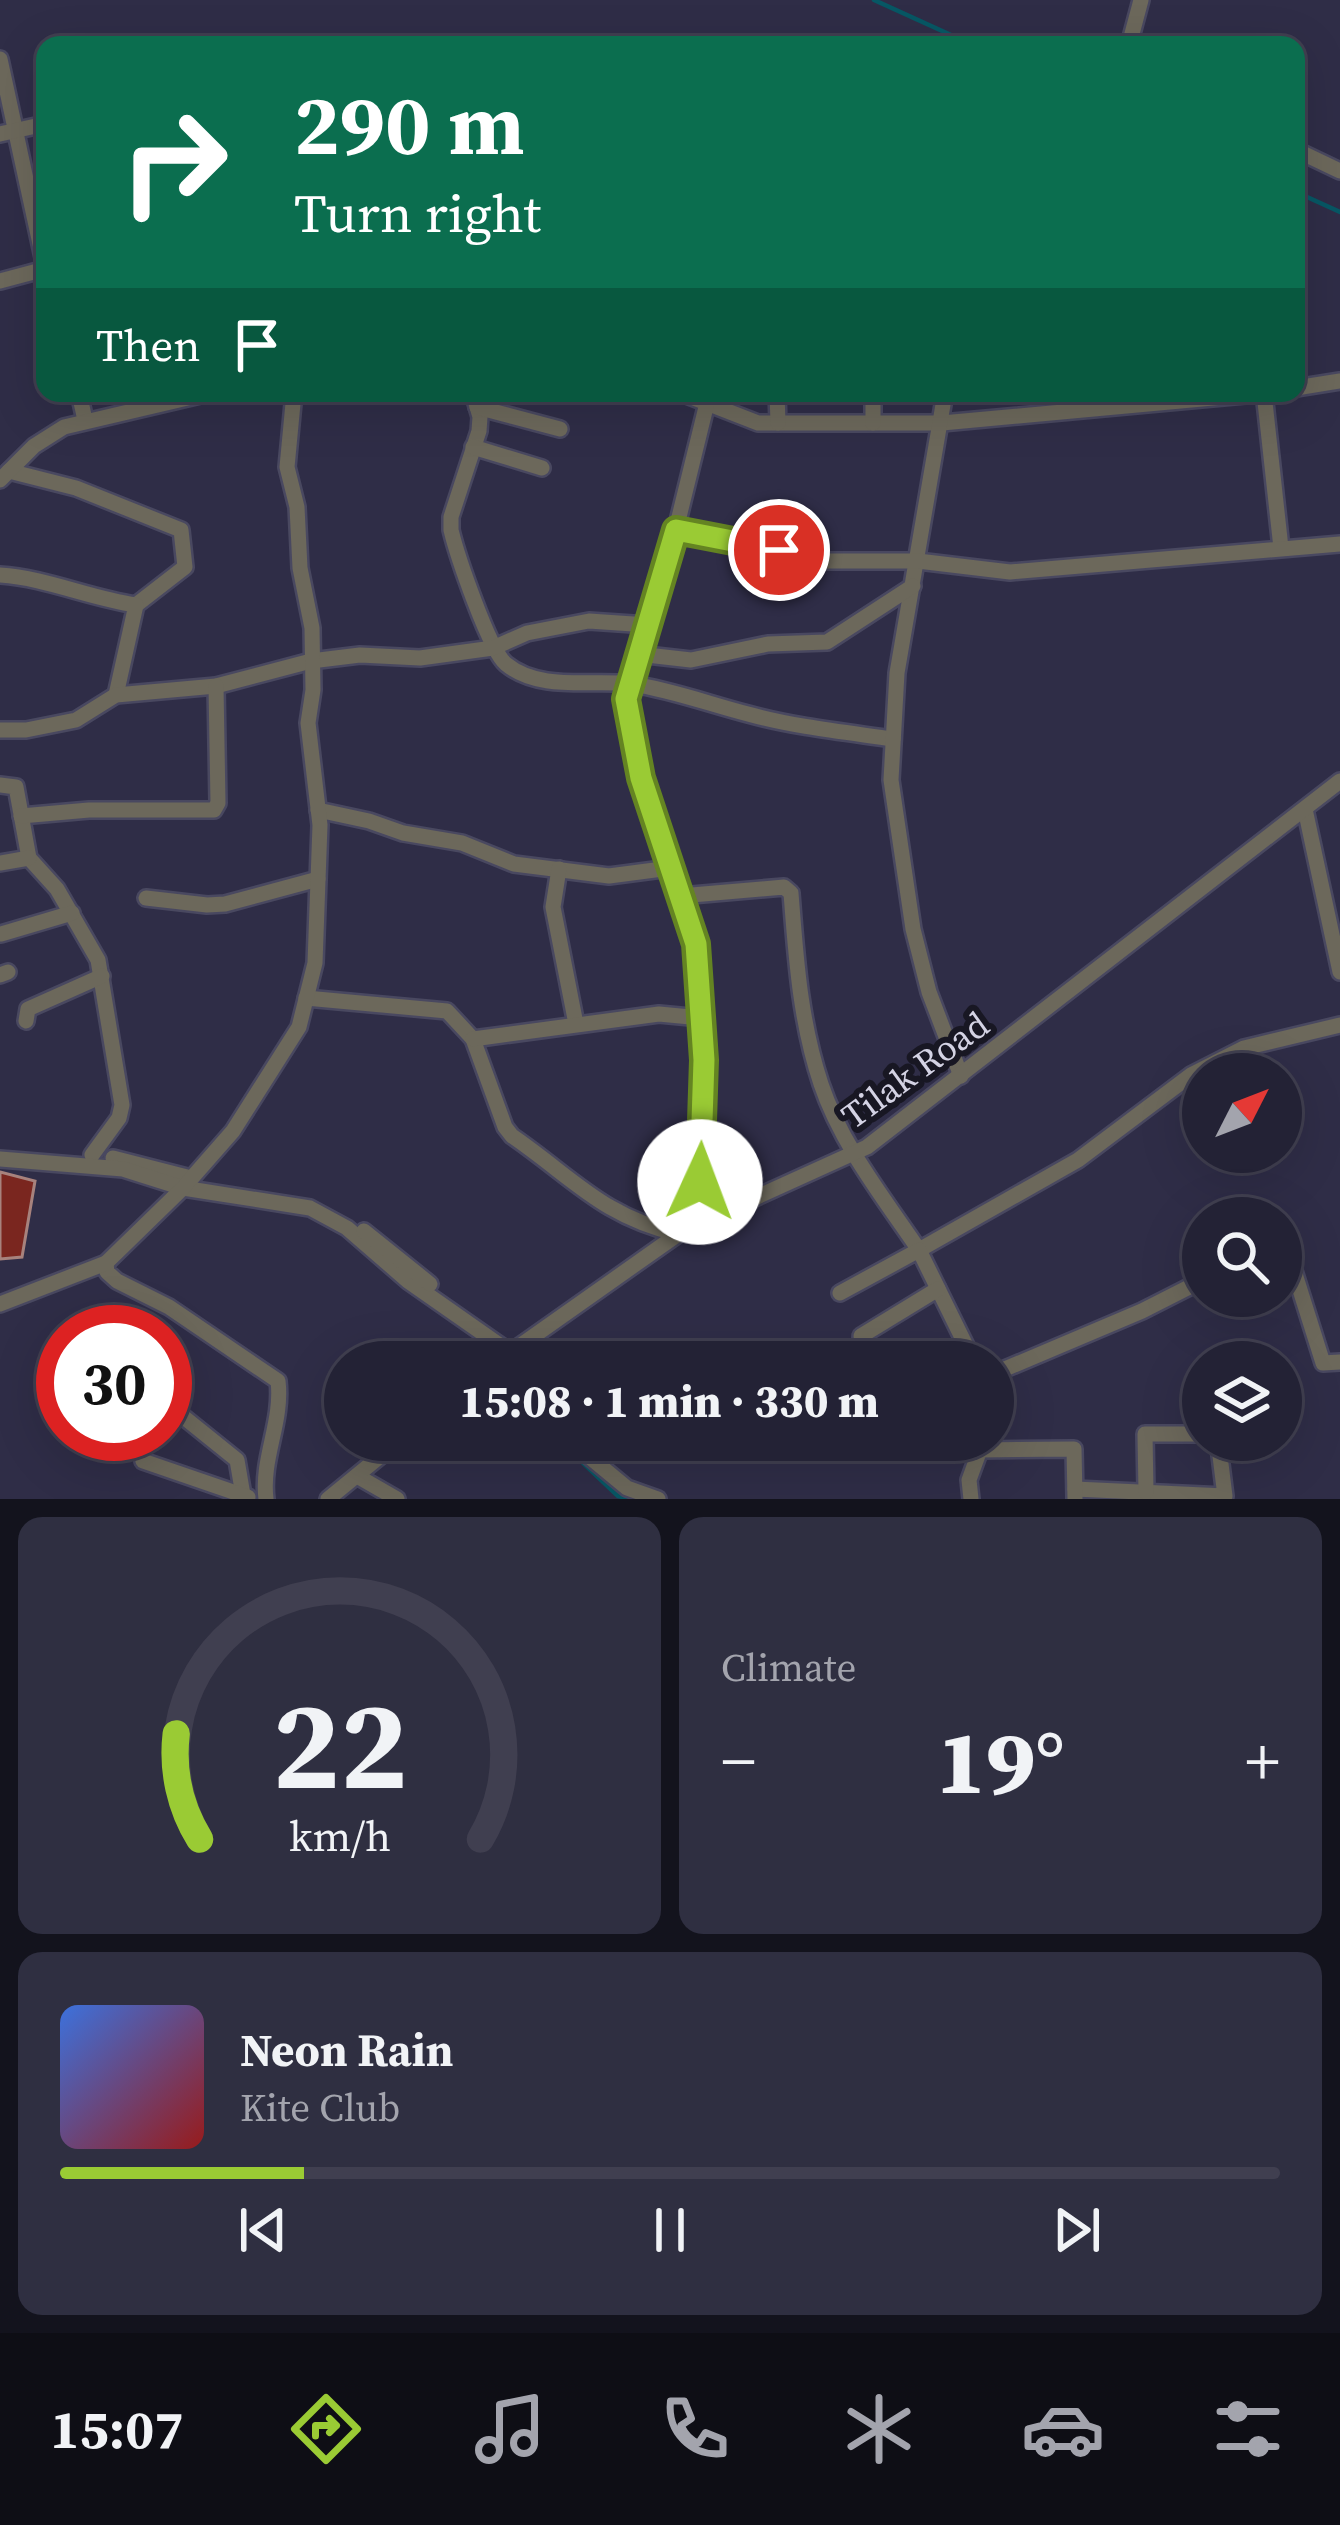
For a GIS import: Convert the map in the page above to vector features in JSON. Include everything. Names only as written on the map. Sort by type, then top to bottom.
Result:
[{"type":"street","points":[[1131,36],[1141,0]]},
{"type":"street","points":[[0,59],[7,132],[36,236]]},
{"type":"street","points":[[1305,154],[1340,171]]},
{"type":"street","points":[[0,281],[36,271]]},
{"type":"street","points":[[1305,387],[1340,381]]},
{"type":"street","points":[[81,402],[85,421]]},
{"type":"street","points":[[4,475],[54,433],[85,421],[170,402]]},
{"type":"street","points":[[0,1304],[106,1263],[233,1131],[299,1028],[315,963],[318,810],[308,723],[314,690],[311,628],[287,467],[293,402]]},
{"type":"street","points":[[475,402],[479,430],[451,530],[493,648],[503,662],[545,679],[594,686],[628,683],[810,728],[893,739]]},
{"type":"street","points":[[481,402],[560,429]]},
{"type":"street","points":[[778,402],[778,423]]},
{"type":"street","points":[[873,402],[873,423]]},
{"type":"street","points":[[944,402],[897,673],[891,780],[913,928],[929,992],[961,1076]]},
{"type":"street","points":[[699,1223],[704,1060],[696,944],[641,778],[626,699],[676,530],[707,403],[758,423],[942,423],[1169,402]]},
{"type":"street","points":[[1267,402],[1282,548]]},
{"type":"street","points":[[473,447],[542,468]]},
{"type":"street","points":[[4,475],[76,488],[181,530],[185,567],[136,604],[116,695]]},
{"type":"street","points":[[676,530],[747,541],[824,561],[918,561],[1010,572],[1340,544]]},
{"type":"street","points":[[0,575],[31,577],[96,599],[136,604]]},
{"type":"street","points":[[638,654],[691,660],[768,644],[827,642],[914,586]]},
{"type":"street","points":[[0,730],[76,720],[116,695],[216,686],[310,661],[360,656],[420,658],[493,648],[527,633],[574,623],[648,626]]},
{"type":"street","points":[[21,816],[214,809],[218,803],[216,686]]},
{"type":"street","name":"Tilak Road","points":[[528,1341],[678,1234],[854,1154],[1340,781]]},
{"type":"street","points":[[0,784],[16,787],[28,858],[72,913],[102,976],[122,1105],[119,1118],[92,1155]]},
{"type":"street","points":[[1305,808],[1340,972]]},
{"type":"street","points":[[318,810],[463,843],[514,864],[608,876],[670,868]]},
{"type":"street","points":[[0,862],[28,858]]},
{"type":"street","points":[[559,869],[553,907],[576,1024]]},
{"type":"street","points":[[146,898],[225,904],[318,879]]},
{"type":"street","points":[[680,896],[789,890],[800,999],[821,1086],[854,1154],[919,1250],[964,1341]]},
{"type":"street","points":[[1,934],[72,913]]},
{"type":"street","points":[[26,1021],[28,1010],[102,976]]},
{"type":"street","points":[[306,998],[447,1011],[472,1039],[512,1136],[582,1191],[636,1224],[678,1234]]},
{"type":"street","points":[[472,1039],[659,1014],[701,1018]]},
{"type":"street","points":[[840,1293],[1078,1160],[1190,1075],[1244,1048],[1340,1025]]},
{"type":"street","points":[[0,1149],[142,1163],[187,1183]]},
{"type":"street","points":[[0,1159],[123,1169],[310,1208],[347,1228],[408,1281],[492,1341]]},
{"type":"street","points":[[106,1263],[107,1272],[117,1281],[170,1307],[278,1381],[273,1444],[264,1464],[266,1499]]},
{"type":"street","points":[[861,1336],[938,1288]]},
{"type":"street","points":[[1014,1365],[1182,1291]]},
{"type":"street","points":[[1302,1296],[1323,1363],[1340,1362]]},
{"type":"street","points":[[192,1423],[238,1460],[249,1497]]},
{"type":"street","points":[[1146,1492],[1145,1434],[1182,1434]]},
{"type":"street","points":[[971,1499],[969,1480],[980,1450],[1074,1449],[1075,1494],[1225,1496],[1221,1461]]},
{"type":"street","points":[[143,1461],[249,1497]]},
{"type":"street","points":[[328,1499],[375,1461]]},
{"type":"street","points":[[594,1461],[627,1488],[658,1499]]},
{"type":"street","points":[[357,1476],[397,1499]]},
{"type":"building","points":[[0,1172],[35,1181],[22,1257],[0,1259]]},
{"type":"waterway","points":[[874,0],[953,36]]},
{"type":"waterway","points":[[1305,196],[1340,212]]},
{"type":"waterway","points":[[581,1461],[618,1496],[630,1499]]},
{"type":"route","points":[[700,1182],[704,1060],[696,944],[641,778],[626,699],[676,530],[779,550]]}]
